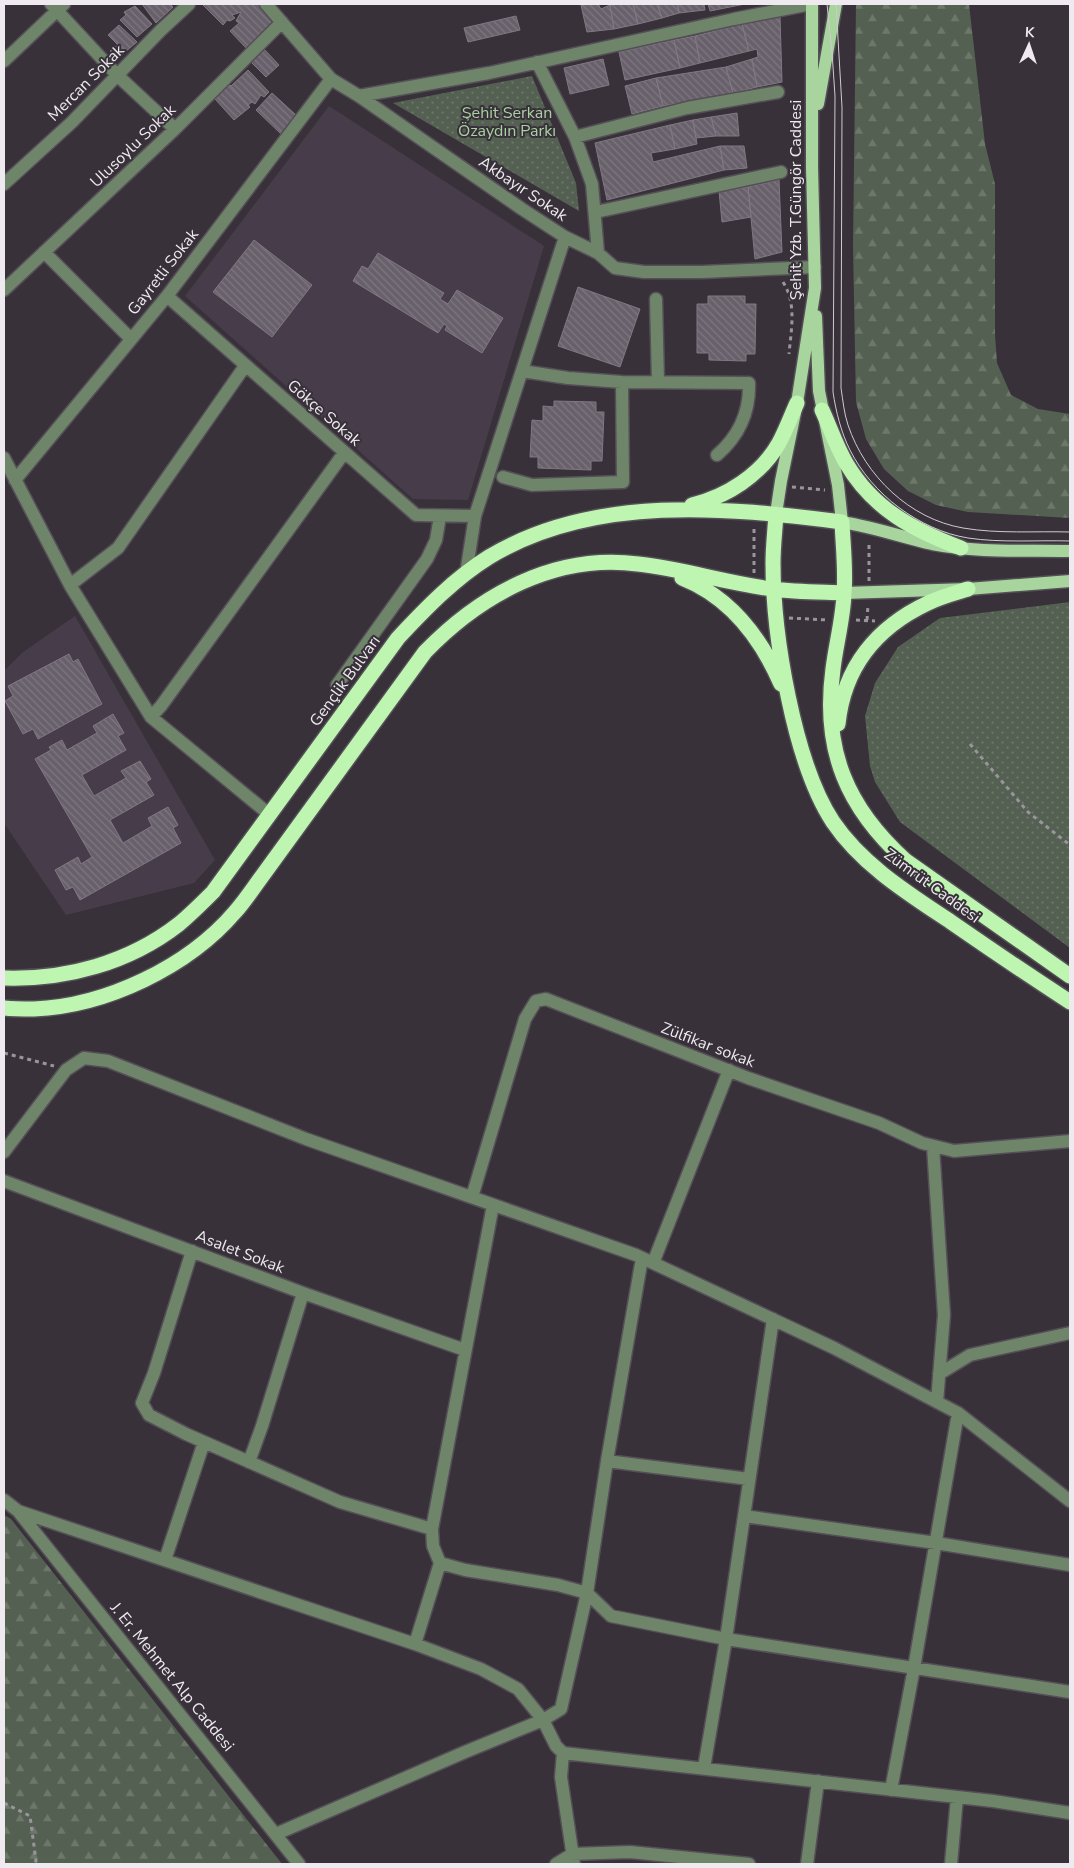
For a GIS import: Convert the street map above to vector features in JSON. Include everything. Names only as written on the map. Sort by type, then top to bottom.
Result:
[{"type":"highway","points":[[671,510],[706,501],[723,494],[749,477],[767,460],[778,444],[797,403]]},
{"type":"highway","points":[[822,410],[846,463],[864,489],[912,528],[927,536],[961,548]]},
{"type":"highway","name":"Gençlik Bulvarı","points":[[4,978],[60,975],[89,969],[121,958],[179,924],[213,892],[398,638],[420,614],[466,574],[488,558],[515,543],[549,530],[599,518],[671,510],[715,510],[776,514],[842,522]]},
{"type":"highway","name":"Zümrüt Caddesi","points":[[776,514],[773,562],[774,589],[777,627],[791,707],[800,745],[821,799],[833,822],[868,861],[899,886],[1070,1002]]},
{"type":"highway","points":[[842,522],[844,593],[832,670],[830,710],[834,743],[840,768],[849,790],[859,809],[887,844],[906,862],[1070,976]]},
{"type":"highway","points":[[4,1008],[35,1009],[71,1004],[114,993],[161,971],[200,945],[239,907],[425,652],[444,632],[467,613],[499,592],[525,580],[550,572],[583,564],[613,562],[638,564],[774,589],[844,593]]},
{"type":"highway","points":[[638,564],[689,581],[708,591],[726,605],[745,623],[758,640],[775,670],[791,707]]},
{"type":"highway","points":[[840,768],[838,727],[845,688],[872,642],[909,613],[928,602],[968,589]]},
{"type":"main road","name":"Şehit Yzb. T.Güngör Caddesi","points":[[776,514],[797,403],[814,288],[811,4]]},
{"type":"main road","points":[[812,136],[836,4]]},
{"type":"main road","points":[[814,288],[819,391],[838,485],[842,522],[866,526],[932,544],[961,548],[991,551],[1070,551]]},
{"type":"main road","points":[[844,593],[968,589],[1070,581]]},
{"type":"street","name":"Mercan Sokak","points":[[4,184],[72,122],[160,30],[189,4]]},
{"type":"street","name":"Akbayır Sokak","points":[[266,4],[331,79],[359,96],[566,237],[598,253],[615,268],[644,272],[702,272],[815,267]]},
{"type":"street","points":[[359,96],[489,73],[811,4]]},
{"type":"street","points":[[4,61],[58,6],[117,75],[175,129]]},
{"type":"street","name":"Ulusoylu Sokak","points":[[4,290],[175,129],[282,22]]},
{"type":"street","points":[[537,62],[575,137],[592,184],[596,212],[595,236],[598,253]]},
{"type":"street","name":"Gayretli Sokak","points":[[15,480],[167,296],[331,79]]},
{"type":"street","points":[[575,137],[687,108],[778,92]]},
{"type":"street","points":[[596,212],[781,172]]},
{"type":"street","points":[[466,574],[475,516],[566,237]]},
{"type":"street","points":[[44,252],[131,339]]},
{"type":"street","name":"Gökçe Sokak","points":[[167,296],[416,516],[475,516]]},
{"type":"street","points":[[656,299],[658,382]]},
{"type":"street","points":[[70,585],[118,548],[245,366]]},
{"type":"street","points":[[522,371],[568,378],[622,382],[749,383],[748,405],[741,427],[717,456]]},
{"type":"street","points":[[503,477],[532,485],[623,482],[622,382]]},
{"type":"street","points":[[151,717],[161,706],[344,453]]},
{"type":"street","points":[[4,458],[70,585],[142,706],[151,717],[270,815]]},
{"type":"street","points":[[337,685],[427,559],[436,540],[440,516]]},
{"type":"street","name":"Zülfikar sokak","points":[[472,1198],[525,1019],[536,1001],[546,1000],[729,1070],[879,1123],[933,1146],[954,1152],[1070,1141]]},
{"type":"street","points":[[4,1152],[66,1070],[84,1058],[108,1061],[306,1139],[648,1261],[834,1348],[958,1413],[1070,1501]]},
{"type":"street","points":[[276,1834],[543,1720],[561,1709],[587,1593],[607,1461],[648,1261],[729,1070]]},
{"type":"street","points":[[933,1146],[944,1316],[937,1402]]},
{"type":"street","name":"Asalet Sokak","points":[[4,1181],[302,1293],[465,1350]]},
{"type":"street","points":[[415,1644],[440,1563],[434,1546],[432,1529],[493,1205]]},
{"type":"street","points":[[192,1251],[154,1373],[142,1404],[149,1415],[204,1442],[340,1502],[432,1529]]},
{"type":"street","points":[[248,1462],[262,1426],[302,1293]]},
{"type":"street","points":[[704,1768],[726,1639],[773,1320]]},
{"type":"street","points":[[940,1374],[970,1355],[1070,1333]]},
{"type":"street","points":[[892,1790],[958,1413]]},
{"type":"street","points":[[165,1560],[204,1442]]},
{"type":"street","points":[[607,1461],[750,1479]]},
{"type":"street","points":[[4,1500],[18,1511],[415,1644],[481,1669],[518,1690],[543,1720],[556,1746],[563,1753],[892,1790],[1070,1813]]},
{"type":"street","name":"J. Er. Mehmet Alp Caddesi","points":[[18,1511],[299,1864]]},
{"type":"street","points":[[744,1516],[936,1543],[1070,1565]]},
{"type":"street","points":[[440,1563],[464,1570],[558,1584],[587,1593],[611,1616],[726,1639],[1070,1692]]},
{"type":"street","points":[[563,1753],[561,1777],[573,1859]]},
{"type":"street","points":[[807,1864],[818,1782]]},
{"type":"street","points":[[951,1864],[957,1798]]},
{"type":"street","points":[[556,1864],[573,1859],[630,1852],[749,1864]]},
{"type":"path","points":[[779,269],[780,278],[787,289],[792,310],[788,359]]},
{"type":"path","points":[[791,487],[828,490]]},
{"type":"path","points":[[754,525],[754,576]]},
{"type":"path","points":[[869,536],[869,584]]},
{"type":"path","points":[[868,602],[868,620]]},
{"type":"path","points":[[786,618],[831,620]]},
{"type":"path","points":[[851,620],[880,621]]},
{"type":"path","points":[[970,744],[1028,812],[1070,845]]},
{"type":"path","points":[[4,1053],[45,1062],[66,1070]]},
{"type":"path","points":[[4,1803],[30,1816],[36,1861],[34,1864]]},
{"type":"shaded area","points":[[329,106],[544,246],[468,500],[413,499],[185,296]]},
{"type":"shaded area","points":[[75,616],[215,860],[194,883],[66,915],[4,823],[4,671],[23,652]]},
{"type":"green space","points":[[856,4],[969,4],[985,144],[995,184],[995,335],[997,363],[1011,395],[1038,409],[1070,414],[1070,518],[968,512],[936,505],[908,491],[884,469],[866,439],[856,402],[853,247]]},
{"type":"green space","name":"Şehit Serkan Özaydın Parkı","points":[[532,76],[576,183],[579,211],[393,103]]},
{"type":"green space","points":[[1070,602],[1070,948],[900,822],[875,782],[870,766],[865,716],[875,683],[898,647],[940,618]]},
{"type":"green space","points":[[4,1515],[11,1519],[282,1864],[4,1864]]},
{"type":"building","points":[[142,4],[170,4],[173,7],[156,23]]},
{"type":"building","points":[[202,4],[260,4],[270,15],[273,24],[247,49],[230,31],[239,23],[236,21],[241,12],[232,15],[235,18],[230,21],[227,20],[223,25]]},
{"type":"building","points":[[598,4],[601,9],[610,5],[614,29],[587,32],[581,5]]},
{"type":"building","points":[[633,4],[638,24],[614,29],[610,5]]},
{"type":"building","points":[[633,4],[657,4],[662,18],[638,24]]},
{"type":"building","points":[[657,4],[677,4],[679,13],[662,18]]},
{"type":"building","points":[[678,4],[704,4],[705,10],[679,13]]},
{"type":"building","points":[[708,4],[745,4],[710,11]]},
{"type":"building","points":[[135,6],[152,24],[137,37],[120,20],[126,15],[124,12]]},
{"type":"building","points":[[516,16],[520,30],[468,42],[464,28]]},
{"type":"building","points":[[780,16],[782,82],[757,87],[752,59],[758,57],[757,49],[749,51],[742,24]]},
{"type":"building","points":[[742,24],[749,51],[700,63],[695,36]]},
{"type":"building","points":[[119,25],[137,42],[119,57],[110,51],[118,45],[108,35]]},
{"type":"building","points":[[695,36],[700,63],[680,68],[674,40]]},
{"type":"building","points":[[674,40],[680,68],[625,80],[619,52]]},
{"type":"building","points":[[263,48],[279,65],[266,77],[250,61]]},
{"type":"building","points":[[603,59],[609,85],[570,94],[564,68]]},
{"type":"building","points":[[752,59],[757,87],[733,93],[726,67]]},
{"type":"building","points":[[726,67],[733,93],[663,106],[656,78]]},
{"type":"building","points":[[248,70],[269,92],[264,97],[261,95],[255,104],[252,102],[248,105],[231,86]]},
{"type":"building","points":[[656,78],[663,106],[632,114],[625,86]]},
{"type":"building","points":[[229,84],[250,107],[234,120],[215,99]]},
{"type":"building","points":[[272,93],[297,116],[281,134],[256,110]]},
{"type":"building","points":[[737,113],[739,136],[716,136],[711,117]]},
{"type":"building","points":[[711,117],[716,136],[696,138],[693,120]]},
{"type":"building","points":[[693,120],[697,144],[675,149],[670,125]]},
{"type":"building","points":[[670,125],[675,149],[651,153],[653,162],[720,146],[724,170],[607,200],[595,143]]},
{"type":"building","points":[[720,146],[744,146],[747,168],[724,170]]},
{"type":"building","points":[[779,180],[782,252],[755,259],[748,187]]},
{"type":"building","points":[[748,187],[751,217],[722,222],[719,191]]},
{"type":"building","points":[[254,240],[312,285],[272,337],[213,292]]},
{"type":"building","points":[[378,253],[444,293],[440,299],[448,304],[457,290],[503,318],[482,353],[445,330],[447,326],[444,324],[438,333],[353,281],[362,266],[368,269]]},
{"type":"building","points":[[578,287],[640,309],[620,367],[558,346]]},
{"type":"building","points":[[708,296],[745,296],[745,304],[756,304],[755,354],[746,354],[746,361],[709,360],[709,353],[697,353],[697,304],[708,304]]},
{"type":"building","points":[[554,401],[596,402],[596,412],[604,412],[602,461],[591,461],[591,470],[538,468],[538,457],[530,457],[532,420],[543,421],[543,406],[554,407]]},
{"type":"building","points":[[69,654],[73,662],[78,659],[102,704],[38,739],[33,729],[23,734],[5,701],[13,696],[8,686]]},
{"type":"building","points":[[113,714],[124,733],[118,736],[126,750],[82,775],[94,796],[126,778],[121,771],[140,761],[151,779],[146,782],[154,795],[110,820],[123,843],[152,826],[148,818],[168,807],[178,825],[173,828],[181,843],[80,900],[73,887],[66,890],[55,870],[78,857],[81,864],[92,857],[35,759],[51,750],[49,747],[62,740],[67,750],[97,733],[93,726]]},
{"type":"tram line","points":[[827,4],[835,96],[833,392],[839,422],[850,450],[859,466],[884,495],[899,508],[932,527],[950,534],[981,540],[1070,541]]},
{"type":"tram line","points":[[836,4],[842,107],[841,388],[847,420],[856,444],[878,478],[892,492],[908,505],[944,523],[963,528],[990,531],[1070,532]]}]
